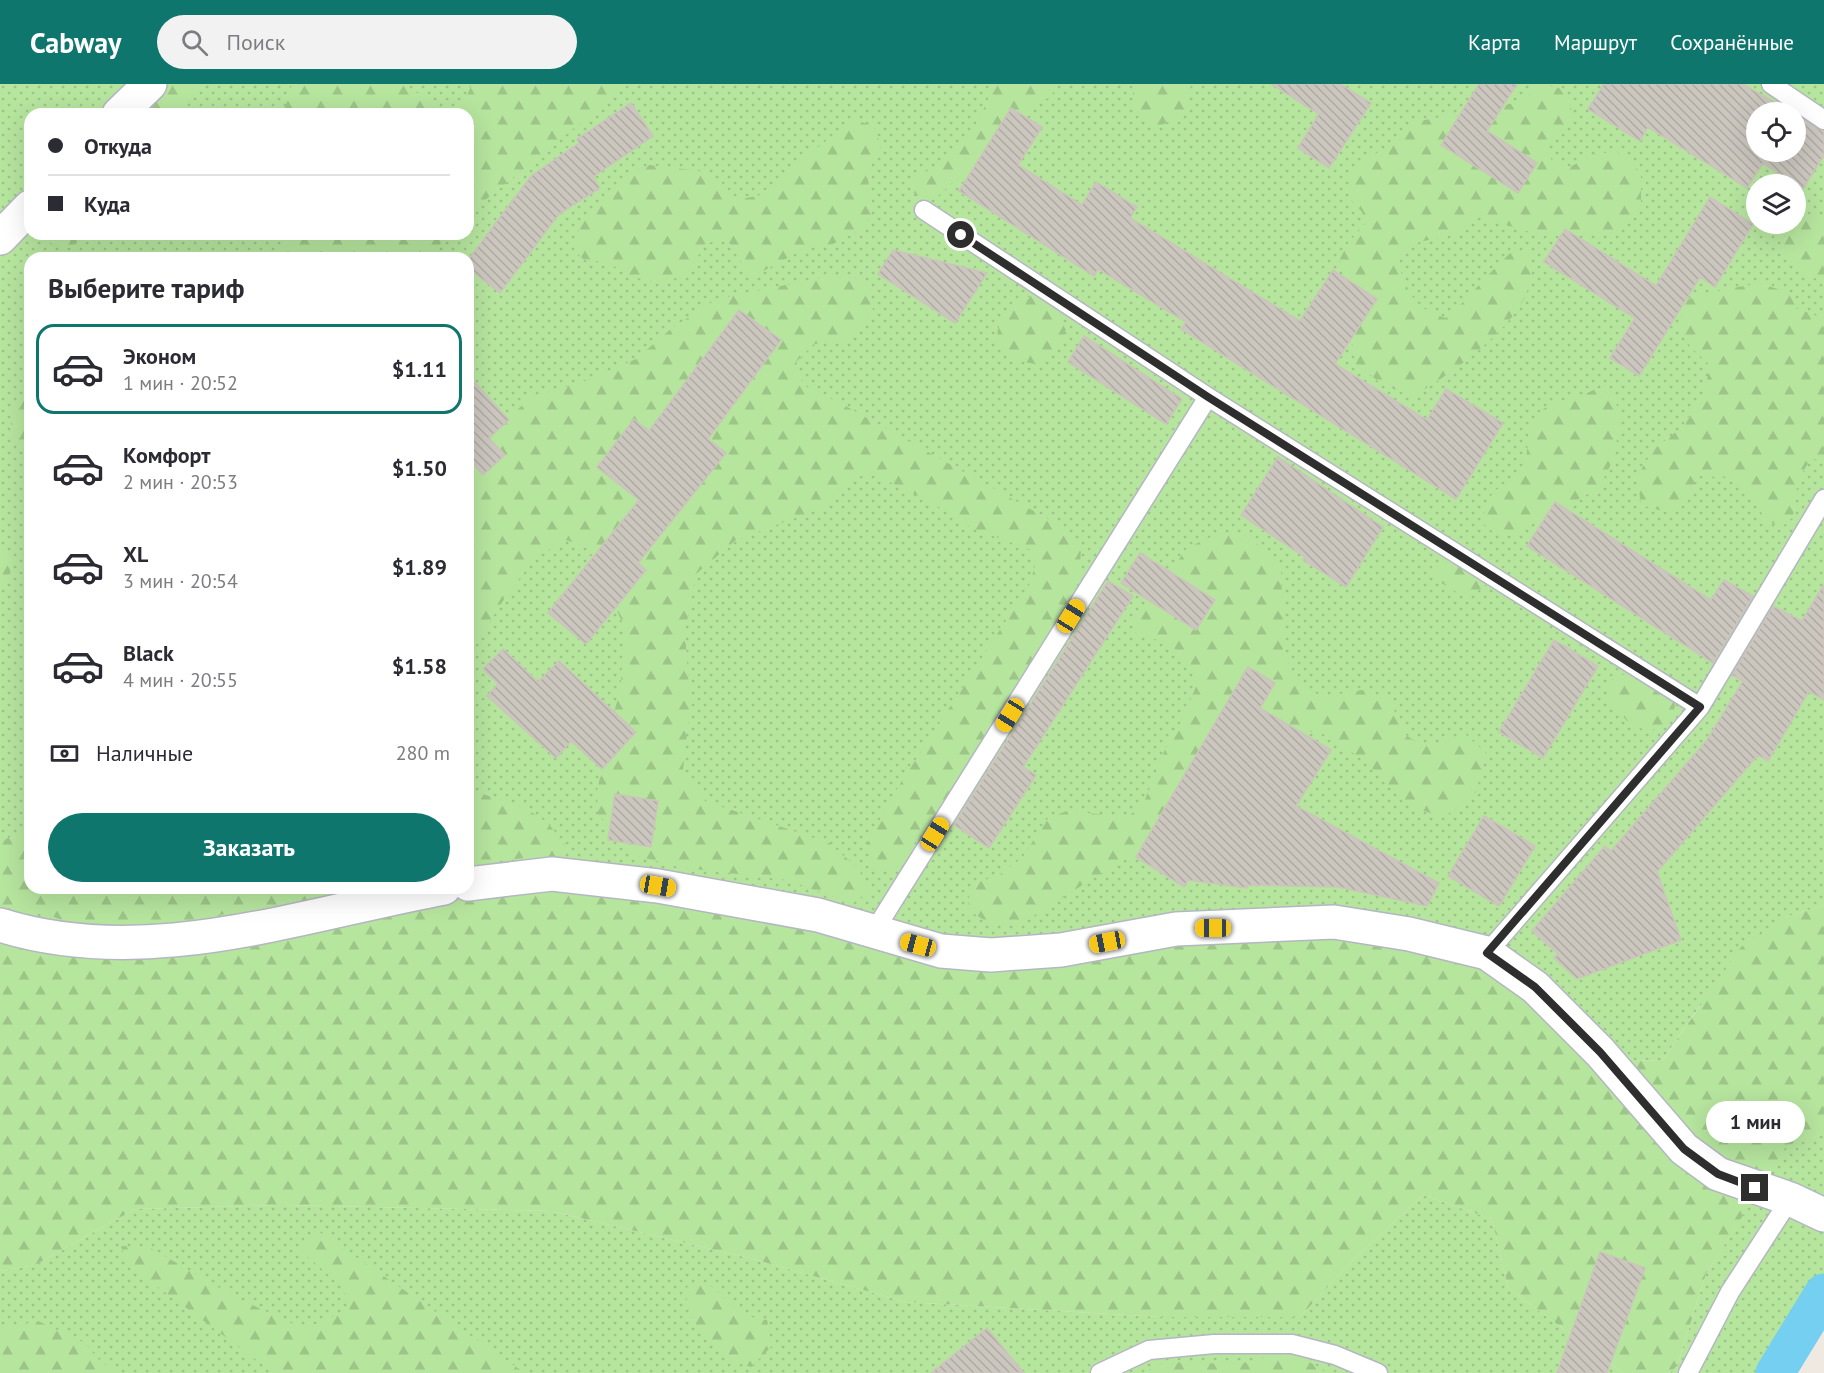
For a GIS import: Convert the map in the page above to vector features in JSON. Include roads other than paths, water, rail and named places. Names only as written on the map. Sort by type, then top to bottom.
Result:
[{"type":"street","points":[[125,108],[150,84]]},
{"type":"street","points":[[0,238],[24,213]]},
{"type":"street","points":[[474,883],[552,874],[658,886],[818,915],[873,933],[941,951],[991,955],[1061,950],[1176,929],[1334,922],[1409,934],[1487,953],[1535,987],[1560,1011],[1600,1052],[1684,1149],[1718,1174],[1790,1199],[1824,1215]]},
{"type":"street","points":[[0,925],[68,941],[127,943],[212,936],[415,894]]},
{"type":"lane","points":[[1771,84],[1824,120]]},
{"type":"lane","points":[[924,210],[1208,397],[1700,707]]},
{"type":"lane","points":[[873,933],[1208,397]]},
{"type":"lane","points":[[1487,953],[1700,707],[1824,499]]},
{"type":"lane","points":[[1688,1373],[1730,1292],[1790,1199]]},
{"type":"lane","points":[[1100,1373],[1149,1350],[1214,1344],[1292,1344],[1335,1354],[1378,1373]]},
{"type":"waterway","points":[[1775,1373],[1824,1293]]}]
